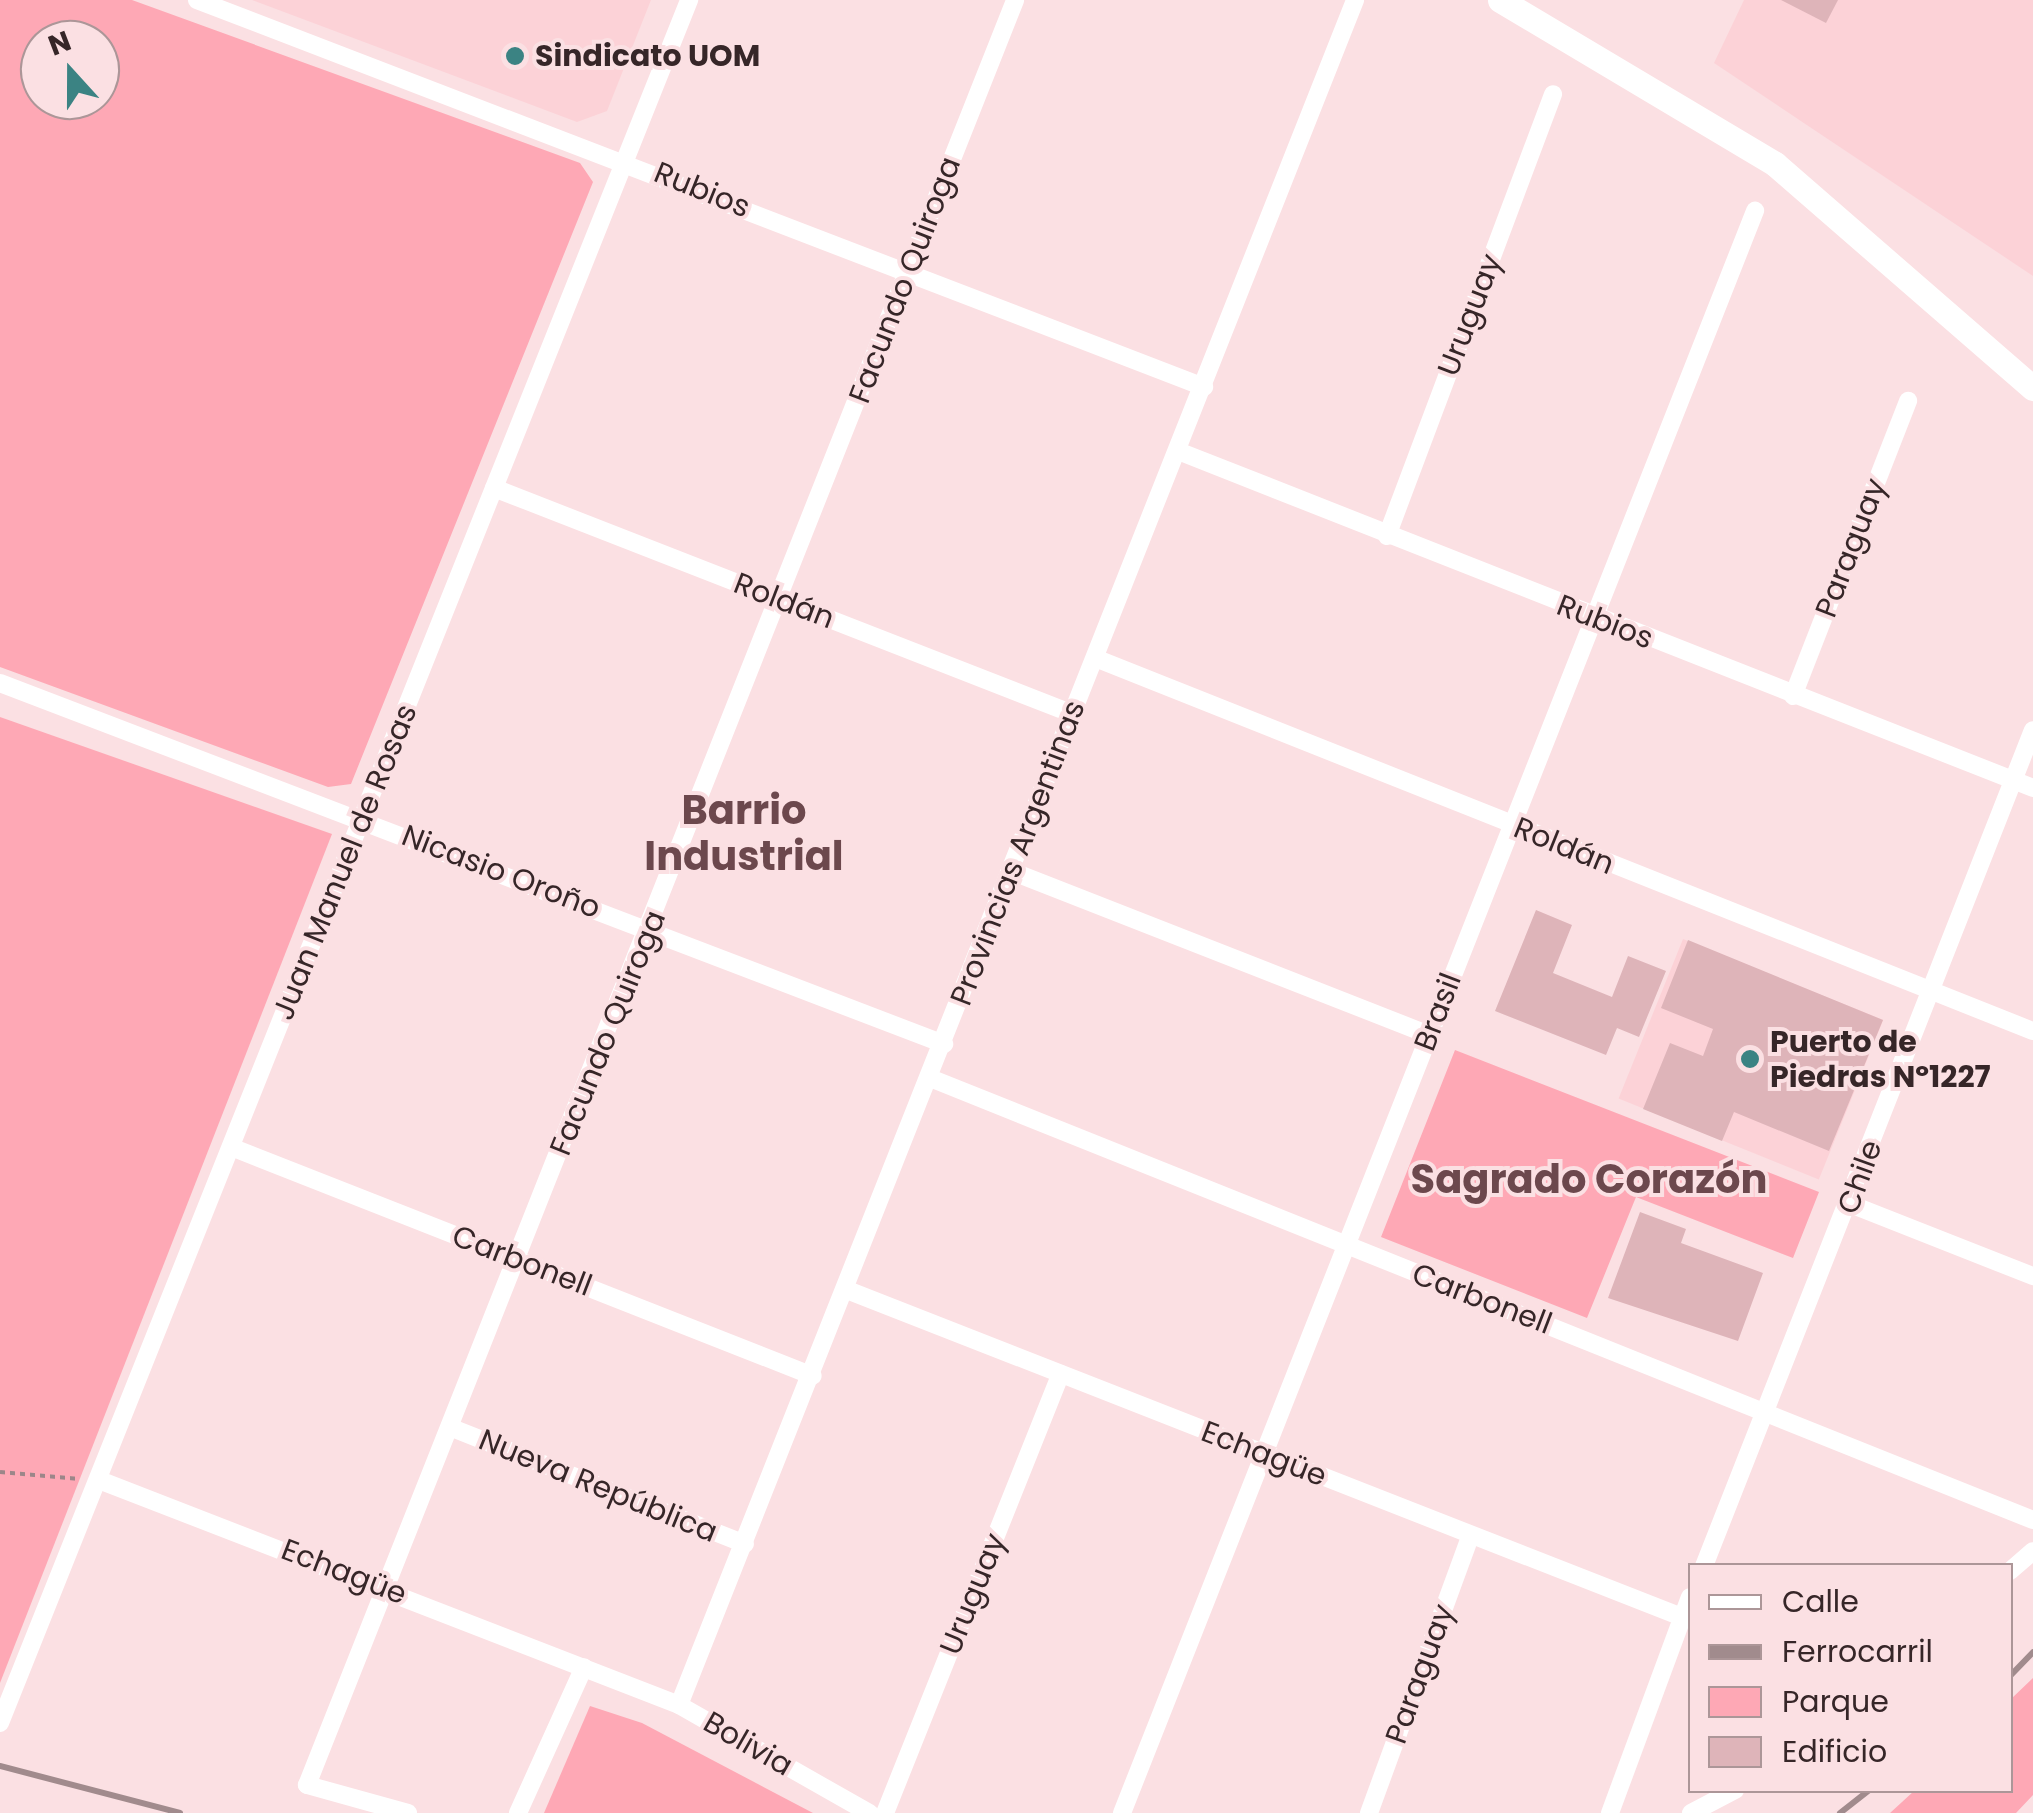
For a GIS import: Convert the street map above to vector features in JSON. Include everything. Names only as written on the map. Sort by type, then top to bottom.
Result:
[{"type":"main road","points":[[1500,0],[1775,164],[2033,388]]},
{"type":"street","name":"Rubios","points":[[197,0],[625,159],[1204,387]]},
{"type":"street","name":"Juan Manuel de Rosas","points":[[1,1724],[689,0]]},
{"type":"street","name":"Facundo Quiroga","points":[[408,1813],[307,1785],[452,1428],[1015,0]]},
{"type":"street","name":"Provincias Argentinas","points":[[679,1705],[813,1376],[1355,0]]},
{"type":"street","name":"Uruguay","points":[[1386,536],[1553,94]]},
{"type":"street","name":"Brasil","points":[[1122,1813],[1755,212]]},
{"type":"street","name":"Paraguay","points":[[1794,696],[1908,401]]},
{"type":"street","name":"Rubios","points":[[1178,452],[2033,788]]},
{"type":"street","name":"Roldán","points":[[494,488],[1072,714]]},
{"type":"street","name":"Roldán","points":[[1095,658],[2033,1032]]},
{"type":"street","name":"Nicasio Oroño","points":[[0,683],[363,818],[944,1044]]},
{"type":"street","name":"Chile","points":[[1705,1563],[1770,1412],[2033,730]]},
{"type":"street","points":[[1011,871],[1430,1035]]},
{"type":"street","name":"Carbonell","points":[[930,1078],[2033,1520]]},
{"type":"street","name":"Carbonell","points":[[231,1147],[813,1376]]},
{"type":"street","points":[[1850,1204],[2033,1276]]},
{"type":"street","name":"Echagüe","points":[[847,1290],[1682,1617]]},
{"type":"street","name":"Uruguay","points":[[885,1813],[1061,1374]]},
{"type":"street","name":"Nueva República","points":[[452,1428],[745,1544]]},
{"type":"street","name":"Echagüe","points":[[99,1480],[388,1588],[679,1705]]},
{"type":"street","name":"Paraguay","points":[[1369,1813],[1472,1535]]},
{"type":"street","points":[[2013,1568],[2033,1550]]},
{"type":"street","points":[[1610,1813],[1688,1603]]},
{"type":"street","points":[[518,1813],[584,1667]]},
{"type":"street","name":"Bolivia","points":[[679,1705],[869,1813]]},
{"type":"street","points":[[1692,1813],[1729,1793]]},
{"type":"path","points":[[0,1472],[99,1480]]},
{"type":"shaded area","name":"Sindicato UOM","points":[[252,0],[651,0],[607,111],[577,122]]},
{"type":"shaded area","points":[[1744,0],[2033,0],[2033,276],[1714,63]]},
{"type":"shaded area","name":"Puerto de Piedras Nº1227","points":[[1683,939],[1883,1020],[1819,1179],[1619,1098]]},
{"type":"green space","points":[[0,0],[132,0],[580,163],[593,182],[351,784],[328,787],[0,667]]},
{"type":"green space","points":[[0,717],[332,834],[0,1683]]},
{"type":"green space","points":[[1455,1050],[1819,1192],[1793,1258],[1636,1197],[1587,1318],[1381,1237]]},
{"type":"green space","points":[[2033,1678],[2033,1795],[2016,1813],[1890,1813],[1912,1793],[2013,1793],[2013,1697]]},
{"type":"green space","points":[[590,1706],[642,1723],[813,1813],[544,1813]]},
{"type":"building","points":[[1781,0],[1838,0],[1826,23]]},
{"type":"building","points":[[1536,910],[1572,925],[1553,973],[1612,997],[1628,956],[1666,971],[1639,1037],[1617,1028],[1606,1055],[1495,1011]]},
{"type":"building","name":"Puerto de Piedras Nº1227","points":[[1688,940],[1883,1020],[1829,1151],[1734,1112],[1722,1141],[1643,1109],[1670,1043],[1703,1056],[1713,1029],[1661,1008]]},
{"type":"building","points":[[1640,1212],[1686,1229],[1681,1243],[1763,1273],[1738,1341],[1608,1298]]},
{"type":"railway","points":[[2013,1673],[2033,1652]]},
{"type":"railway","points":[[0,1766],[180,1813]]},
{"type":"railway","points":[[1840,1813],[1865,1793]]},
{"type":"place","name":"Sindicato UOM","points":[[515,56]]},
{"type":"place","name":"Puerto de Piedras Nº1227","points":[[1750,1059]]},
{"type":"district","name":"Barrio Industrial","points":[[744,833]]},
{"type":"district","name":"Sagrado Corazón","points":[[1589,1179]]}]
